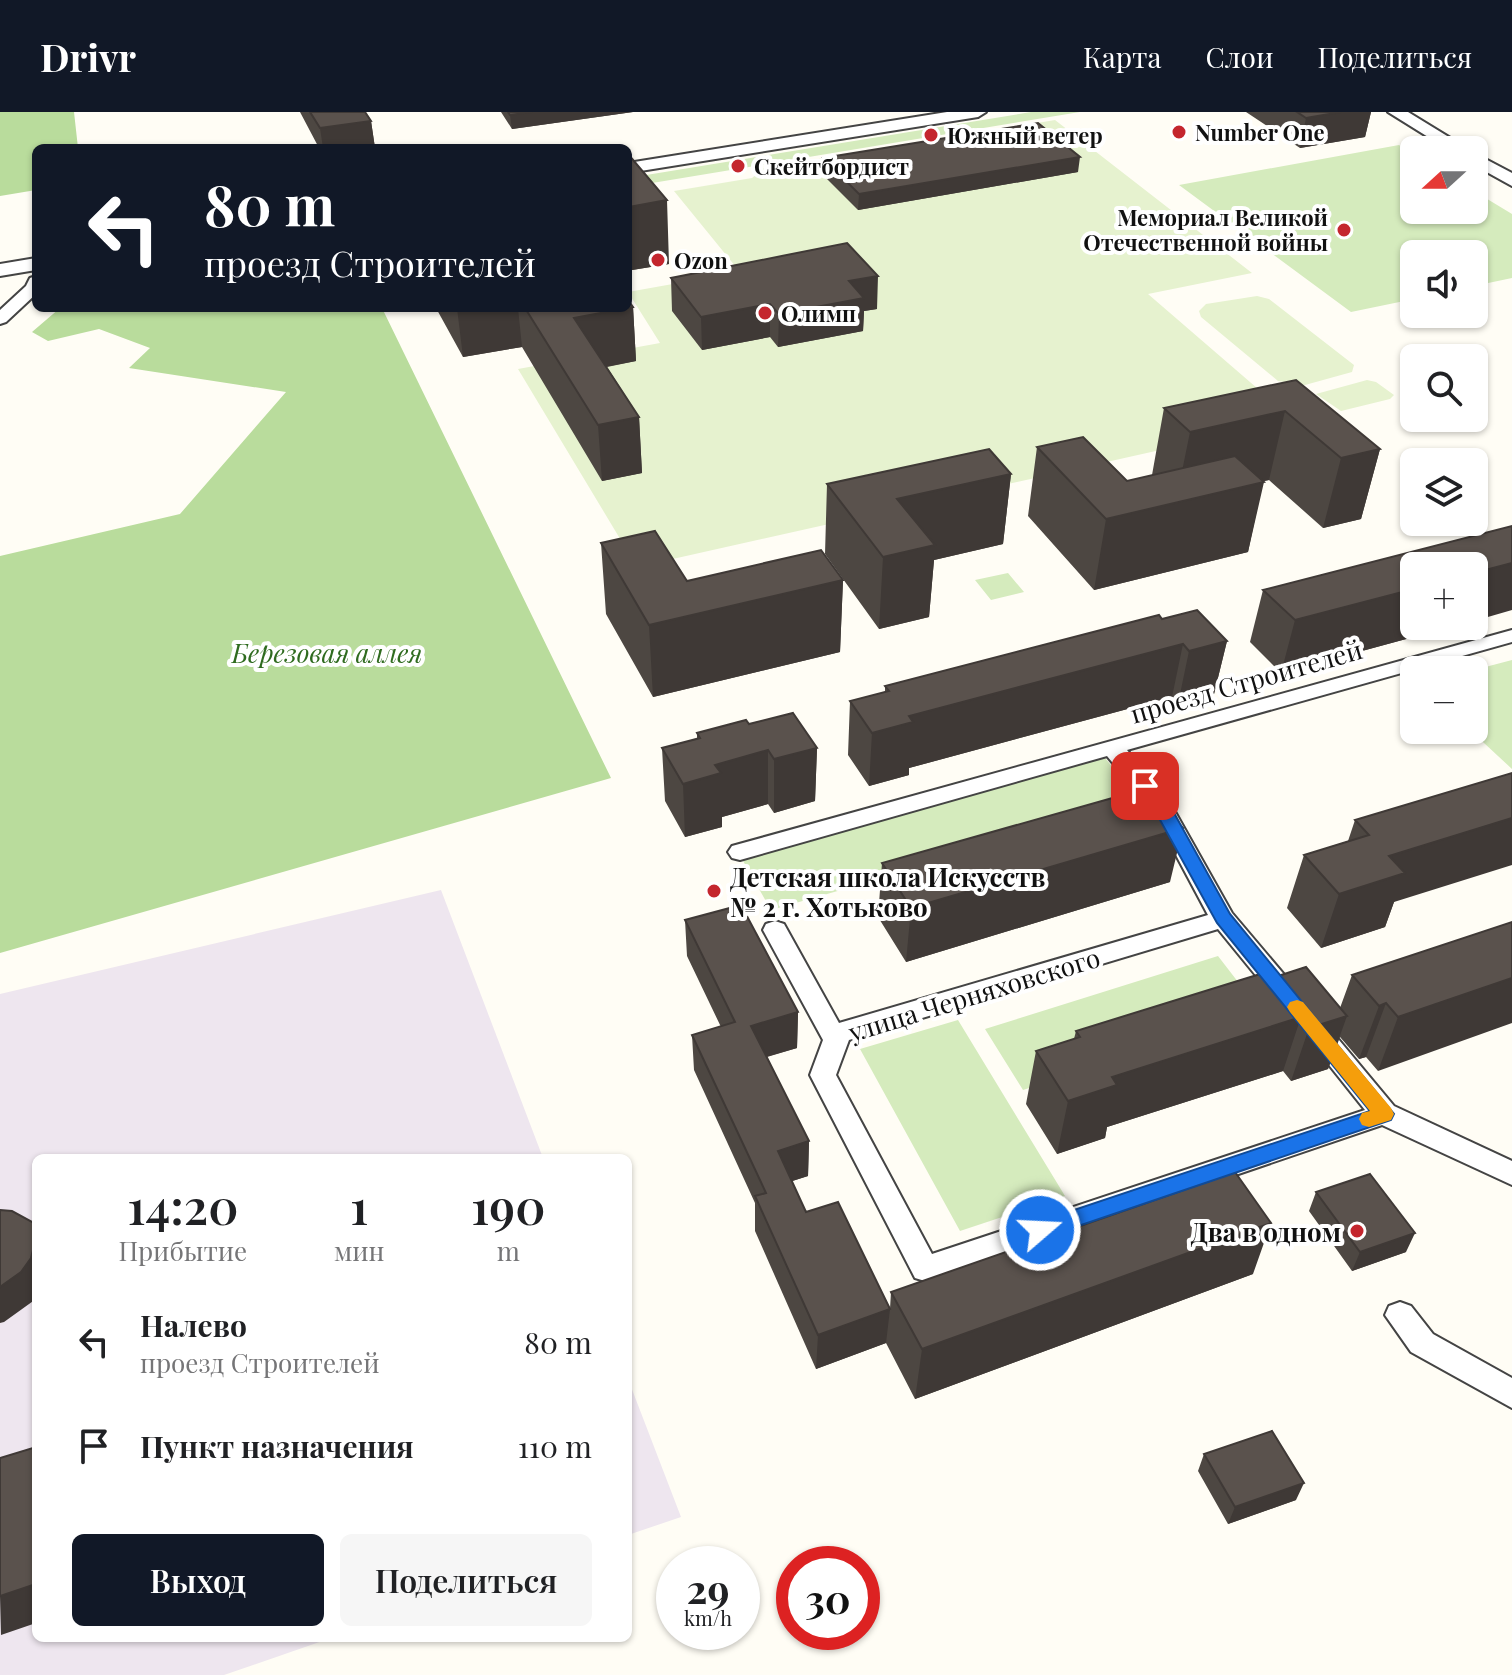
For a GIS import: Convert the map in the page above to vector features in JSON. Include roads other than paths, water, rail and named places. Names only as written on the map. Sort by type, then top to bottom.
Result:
[{"type":"street","points":[[632,167],[978,112]]},
{"type":"street","points":[[1396,112],[1437,136]]},
{"type":"street","points":[[1488,166],[1512,181]]},
{"type":"street","points":[[0,270],[32,270]]},
{"type":"street","points":[[0,319],[32,289]]},
{"type":"street","name":"проезд Строителей","points":[[1384,1114],[1223,919],[1161,806],[1112,747],[1512,636]]},
{"type":"street","points":[[740,852],[1112,747]]},
{"type":"street","name":"улица Черняховского","points":[[1223,919],[838,1033],[823,1075],[925,1269],[1384,1114]]},
{"type":"street","points":[[775,930],[832,1033],[838,1033]]},
{"type":"street","points":[[1384,1114],[1512,1174]]},
{"type":"street","points":[[1400,1315],[1422,1343],[1512,1394]]},
{"type":"place","name":"Number One","points":[[1179,132]]},
{"type":"place","name":"Южный ветер","points":[[931,135]]},
{"type":"place","name":"Скейтбордист","points":[[738,166]]},
{"type":"place","name":"Мемориал Великой Отечественной войны","points":[[1344,230]]},
{"type":"place","name":"Ozon","points":[[658,260]]},
{"type":"place","name":"Олимп","points":[[765,313]]},
{"type":"place","name":"Детская школа Искусств № 2 г. Хотьково","points":[[714,891]]},
{"type":"place","name":"Два в одном","points":[[1357,1231]]},
{"type":"park label","name":"Березовая аллея","points":[[327,652]]}]
